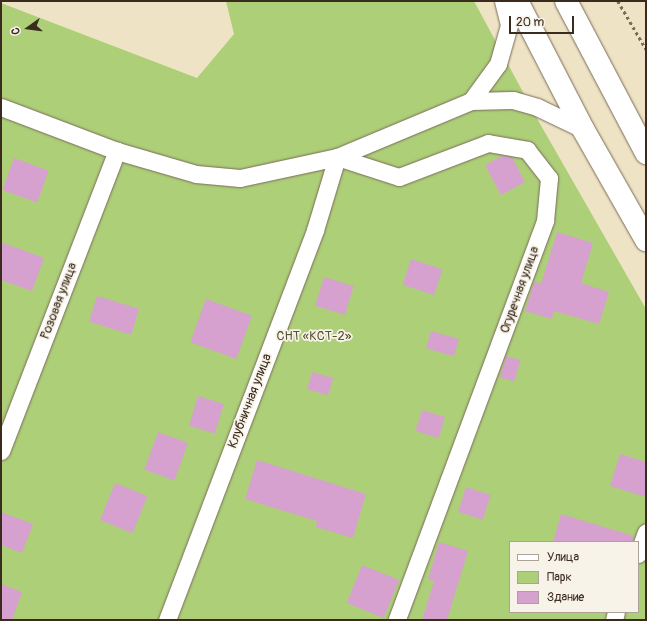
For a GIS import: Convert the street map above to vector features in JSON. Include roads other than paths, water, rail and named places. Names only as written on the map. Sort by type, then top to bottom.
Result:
[{"type":"highway","points":[[517,1],[584,129],[646,240]]},
{"type":"highway","points":[[566,1],[646,153]]},
{"type":"street","points":[[471,101],[498,64],[509,25],[503,1]]},
{"type":"street","points":[[1,107],[118,151],[196,174],[240,178],[337,157],[471,101],[513,100],[537,107],[584,129]]},
{"type":"street","name":"Огуречная улица","points":[[337,157],[399,177],[488,143],[527,150],[549,178],[546,221],[397,620]]},
{"type":"street","name":"Розовая улица","points":[[1,451],[118,151]]},
{"type":"street","name":"Клубничная улица","points":[[167,620],[315,230],[337,157]]},
{"type":"street","points":[[639,551],[646,532]]},
{"type":"park label","name":"СНТ «КСТ-2»","points":[[314,336]]}]
